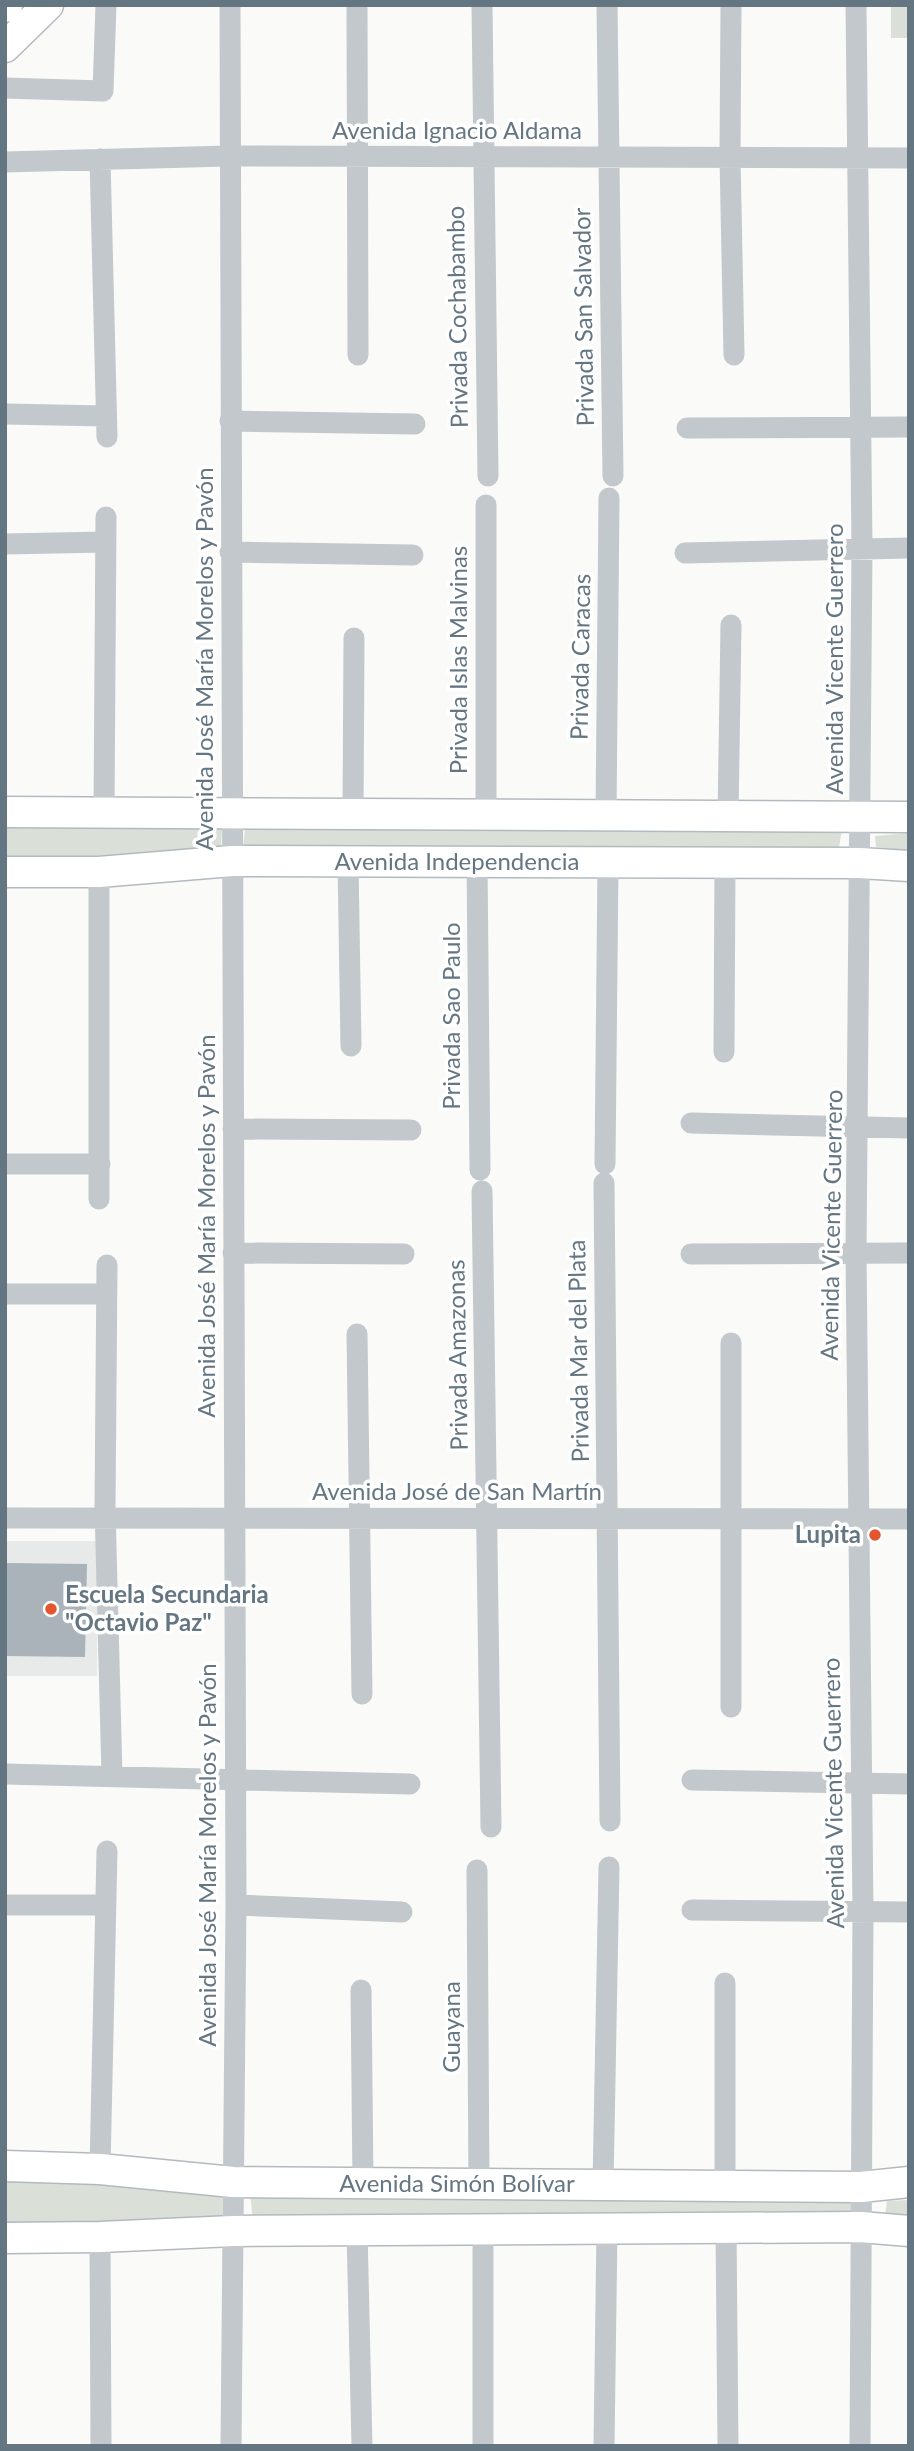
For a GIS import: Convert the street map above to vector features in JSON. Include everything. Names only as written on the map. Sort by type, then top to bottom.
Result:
[{"type":"main road","points":[[10,35],[48,5]]},
{"type":"main road","name":"Avenida Independencia","points":[[5,813],[909,817]]},
{"type":"main road","name":"Avenida Independencia","points":[[5,872],[99,872],[232,861],[860,863],[909,866]]},
{"type":"main road","name":"Avenida Simón Bolívar","points":[[5,2166],[100,2169],[233,2182],[861,2187],[909,2182]]},
{"type":"main road","name":"Avenida Simón Bolívar","points":[[5,2238],[100,2238],[233,2231],[483,2229],[861,2227],[909,2231]]},
{"type":"street","points":[[5,88],[103,91],[106,5]]},
{"type":"street","name":"Avenida José María Morelos y Pavón","points":[[230,5],[228,156],[236,1905],[231,2446]]},
{"type":"street","points":[[357,5],[358,355]]},
{"type":"street","name":"Privada Cochabambo","points":[[482,5],[488,476]]},
{"type":"street","name":"Privada San Salvador","points":[[607,5],[613,476]]},
{"type":"street","points":[[732,5],[730,157],[734,355]]},
{"type":"street","name":"Avenida Vicente Guerrero","points":[[856,5],[855,158],[862,548],[856,1252],[863,1912],[860,2446]]},
{"type":"street","name":"Avenida Ignacio Aldama","points":[[5,162],[228,156],[909,158]]},
{"type":"street","points":[[5,414],[107,427],[100,159]]},
{"type":"street","points":[[230,421],[415,424]]},
{"type":"street","points":[[687,428],[909,427]]},
{"type":"street","name":"Privada Caracas","points":[[606,816],[609,498]]},
{"type":"street","name":"Privada Islas Malvinas","points":[[486,505],[486,815]]},
{"type":"street","points":[[104,812],[106,517]]},
{"type":"street","points":[[5,544],[106,542]]},
{"type":"street","points":[[685,553],[909,548]]},
{"type":"street","points":[[230,552],[413,555]]},
{"type":"street","points":[[728,817],[731,625]]},
{"type":"street","points":[[354,638],[354,814]]},
{"type":"street","points":[[348,862],[351,1046]]},
{"type":"street","name":"Privada Sao Paulo","points":[[477,862],[481,1180]]},
{"type":"street","name":"Privada Mar del Plata","points":[[608,863],[605,1173],[610,1821]]},
{"type":"street","points":[[724,1052],[725,863]]},
{"type":"street","points":[[99,872],[99,1199]]},
{"type":"street","points":[[691,1124],[909,1128]]},
{"type":"street","points":[[233,1129],[411,1130]]},
{"type":"street","points":[[5,1164],[100,1164]]},
{"type":"street","name":"Privada Amazonas","points":[[481,1180],[491,1827]]},
{"type":"street","points":[[233,1253],[404,1254]]},
{"type":"street","points":[[691,1254],[909,1253]]},
{"type":"street","points":[[107,1265],[106,1518],[112,1776]]},
{"type":"street","points":[[5,1294],[107,1294]]},
{"type":"street","points":[[357,1334],[362,1694]]},
{"type":"street","points":[[731,1343],[732,1707]]},
{"type":"street","name":"Avenida José de San Martín","points":[[5,1518],[909,1519]]},
{"type":"street","points":[[5,1774],[235,1777],[410,1783]]},
{"type":"street","points":[[692,1780],[909,1784]]},
{"type":"street","points":[[100,2169],[107,1851]]},
{"type":"street","points":[[603,2185],[610,1867]]},
{"type":"street","name":"Guayana","points":[[478,1870],[479,2185]]},
{"type":"street","points":[[5,1905],[106,1905]]},
{"type":"street","points":[[236,1905],[402,1912]]},
{"type":"street","points":[[692,1910],[909,1912]]},
{"type":"street","points":[[725,1983],[725,2186]]},
{"type":"street","points":[[361,1990],[362,2183]]},
{"type":"street","points":[[726,2228],[728,2446]]},
{"type":"street","points":[[483,2229],[483,2446]]},
{"type":"street","points":[[604,2446],[607,2229]]},
{"type":"street","points":[[357,2230],[362,2446]]},
{"type":"street","points":[[100,2238],[101,2446]]},
{"type":"shaded area","points":[[891,5],[909,5],[909,38],[891,38]]},
{"type":"shaded area","points":[[5,826],[222,826],[221,852],[100,861],[5,861]]},
{"type":"shaded area","points":[[245,827],[842,828],[839,848],[243,852]]},
{"type":"shaded area","points":[[909,833],[909,851],[876,847],[875,836]]},
{"type":"shaded area","name":"Escuela Secundaria \"Octavio Paz\"","points":[[5,1541],[98,1541],[97,1676],[5,1676]]},
{"type":"shaded area","points":[[5,2180],[71,2181],[223,2195],[222,2221],[5,2234]]},
{"type":"shaded area","points":[[250,2192],[851,2203],[854,2218],[389,2215],[253,2222]]},
{"type":"shaded area","points":[[909,2200],[909,2218],[885,2216],[887,2201]]},
{"type":"building","name":"Escuela Secundaria \"Octavio Paz\"","points":[[5,1563],[87,1564],[85,1657],[5,1656]]},
{"type":"place","name":"Lupita","points":[[875,1535]]},
{"type":"place","name":"Escuela Secundaria \"Octavio Paz\"","points":[[51,1609]]}]
